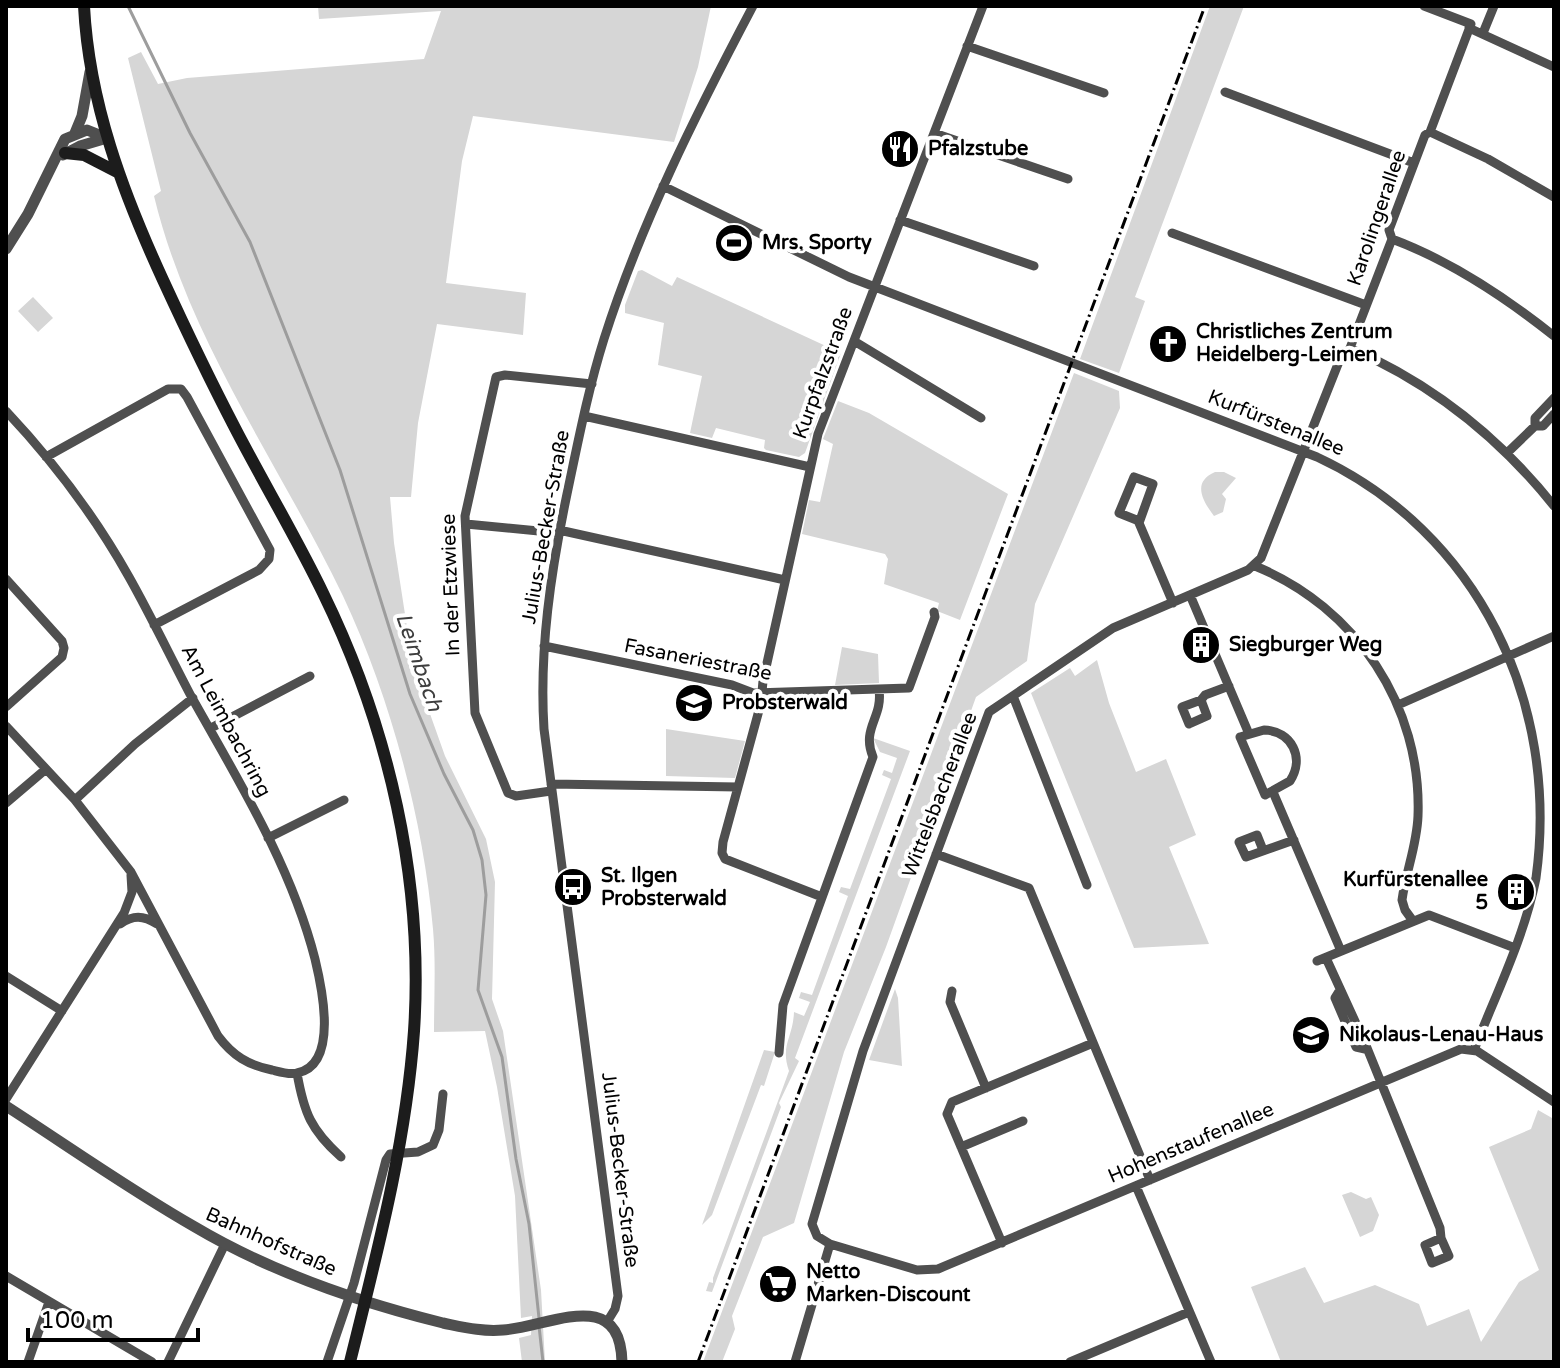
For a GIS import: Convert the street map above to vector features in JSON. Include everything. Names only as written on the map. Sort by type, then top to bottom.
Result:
[{"type":"main road","points":[[84,6],[90,67],[107,138],[137,223],[236,429],[325,596],[365,692],[394,791],[413,905],[413,1032],[403,1128],[391,1191],[350,1362]]},
{"type":"main road","points":[[65,153],[84,155],[117,172]]},
{"type":"street","name":"Julius-Becker-Straße","points":[[607,1322],[618,1296],[551,787],[542,699],[544,646],[559,532],[584,416],[609,323],[663,186],[753,6]]},
{"type":"street","name":"Kurpfalzstraße","points":[[822,897],[725,859],[721,848],[761,703],[818,434],[983,6]]},
{"type":"street","points":[[1424,6],[1471,24],[1469,28],[1554,67]]},
{"type":"street","points":[[1453,17],[1458,6]]},
{"type":"street","points":[[1483,33],[1494,6]]},
{"type":"street","name":"Karolingerallee","points":[[1304,452],[1340,359],[1350,348],[1392,239],[1389,230],[1469,28]]},
{"type":"street","points":[[967,46],[1104,93]]},
{"type":"street","points":[[75,133],[82,116],[90,67]]},
{"type":"street","points":[[1225,92],[1414,163]]},
{"type":"street","points":[[6,249],[28,214],[59,146],[75,133],[87,130],[107,138]]},
{"type":"street","points":[[1430,132],[1488,159],[1554,197]]},
{"type":"street","points":[[934,133],[1068,179]]},
{"type":"street","points":[[50,166],[65,153],[107,138]]},
{"type":"street","name":"Kurfürstenallee","points":[[663,186],[874,288],[1304,452],[1364,482],[1433,537],[1482,598],[1512,655],[1534,724],[1542,802],[1536,875],[1515,948],[1474,1050]]},
{"type":"street","points":[[900,220],[1034,266]]},
{"type":"street","points":[[1172,233],[1366,305]]},
{"type":"street","points":[[1392,239],[1468,276],[1554,336]]},
{"type":"street","points":[[854,341],[981,418]]},
{"type":"street","points":[[1350,348],[1396,370],[1475,423],[1507,453],[1554,506]]},
{"type":"street","name":"In der Etzwiese","points":[[551,787],[516,796],[508,793],[475,717],[466,504],[495,378],[505,375],[592,384]]},
{"type":"street","points":[[46,457],[168,389],[181,389],[270,550],[269,559],[259,570],[154,625]]},
{"type":"street","points":[[1535,426],[1535,418],[1554,398]]},
{"type":"street","name":"Am Leimbachring","points":[[6,411],[46,457],[127,574],[268,838],[295,900],[315,958],[322,991],[323,1046],[309,1068],[297,1073]]},
{"type":"street","points":[[1507,453],[1535,426],[1543,426],[1554,414]]},
{"type":"street","points":[[584,416],[810,467]]},
{"type":"street","points":[[6,432],[16,422]]},
{"type":"street","points":[[1304,452],[1255,566],[1292,583],[1335,615],[1373,660],[1398,705],[1412,748],[1418,787],[1417,831],[1402,898],[1404,908],[1413,921]]},
{"type":"street","points":[[1139,521],[1119,513],[1134,477],[1153,484],[1139,521],[1173,603]]},
{"type":"street","points":[[466,524],[559,532],[785,580]]},
{"type":"street","name":"Wittelsbacherallee","points":[[830,1244],[814,1231],[813,1216],[863,1051],[989,712],[1113,628],[1255,566]]},
{"type":"street","points":[[6,579],[62,641],[64,648],[62,657],[6,707]]},
{"type":"street","points":[[1190,595],[1249,734]]},
{"type":"street","name":"Fasaneriestraße","points":[[544,646],[679,676],[706,679],[761,694],[909,688],[935,617],[934,612]]},
{"type":"street","points":[[1398,705],[1554,636]]},
{"type":"street","points":[[211,728],[310,676]]},
{"type":"street","points":[[1201,700],[1205,695],[1229,686]]},
{"type":"street","points":[[779,1053],[783,1005],[873,757],[868,741],[879,706],[879,690]]},
{"type":"street","points":[[1013,696],[1087,885]]},
{"type":"street","points":[[75,800],[135,744],[193,698]]},
{"type":"street","points":[[6,726],[75,800],[131,872],[218,1036],[230,1052],[250,1064],[297,1073],[301,1100],[310,1123],[341,1157]]},
{"type":"street","points":[[1260,730],[1273,731],[1286,738],[1295,750],[1297,761],[1293,776],[1285,786],[1265,795],[1240,737],[1249,734],[1260,730]]},
{"type":"street","points":[[6,803],[46,769]]},
{"type":"street","points":[[551,787],[738,787]]},
{"type":"street","points":[[1273,792],[1341,951]]},
{"type":"street","points":[[268,838],[344,800]]},
{"type":"street","points":[[1263,850],[1269,851],[1294,840]]},
{"type":"street","points":[[936,854],[1029,888],[1150,1180]]},
{"type":"street","points":[[6,1099],[117,925],[132,892],[131,872]]},
{"type":"street","points":[[117,925],[137,916],[160,925]]},
{"type":"street","points":[[1441,1238],[1440,1228],[1365,1049],[1356,1047],[1335,998],[1340,990],[1322,959],[1413,921],[1433,916],[1515,948]]},
{"type":"street","points":[[6,976],[62,1011]]},
{"type":"street","points":[[952,991],[950,1002],[986,1088]]},
{"type":"street","points":[[1002,1243],[947,1114],[952,1102],[1093,1043]]},
{"type":"street","name":"Hohenstaufenallee","points":[[830,1244],[926,1271],[946,1267],[1453,1051],[1464,1048],[1474,1050]]},
{"type":"street","points":[[1474,1050],[1554,1102]]},
{"type":"street","points":[[327,1362],[373,1218],[386,1160],[390,1154],[418,1152],[433,1145],[439,1130],[443,1094]]},
{"type":"street","name":"Bahnhofstraße","points":[[6,1106],[225,1244],[350,1296],[488,1331],[588,1315],[607,1322]]},
{"type":"street","points":[[961,1147],[1023,1121]]},
{"type":"street","points":[[1136,1186],[1211,1362]]},
{"type":"street","points":[[168,1362],[225,1244]]},
{"type":"street","points":[[795,1362],[830,1244]]},
{"type":"street","points":[[6,1276],[152,1362]]},
{"type":"street","points":[[28,1362],[49,1302]]},
{"type":"street","points":[[1070,1362],[1189,1312]]},
{"type":"street","points":[[607,1322],[618,1336],[622,1362]]},
{"type":"shaded area","points":[[318,6],[711,6],[698,67],[674,142],[473,116],[462,161],[446,283],[526,293],[523,335],[437,324],[418,423],[411,497],[390,497],[413,666],[445,756],[486,839],[495,882],[492,999],[503,1031],[541,1290],[545,1362],[522,1362],[519,1338],[531,1335],[532,1316],[521,1318],[515,1196],[485,1031],[434,1032],[433,929],[428,887],[413,801],[389,716],[343,596],[212,351],[189,301],[154,196],[161,191],[128,58],[141,52],[158,84],[187,78],[424,59],[441,11],[319,19]]},
{"type":"shaded area","points":[[1210,6],[1244,6],[1135,297],[1145,301],[1119,373],[1080,359]]},
{"type":"shaded area","points":[[642,270],[672,286],[677,277],[841,353],[805,453],[799,457],[766,450],[765,440],[716,428],[712,438],[690,433],[702,376],[658,365],[664,323],[625,313],[638,271]]},
{"type":"shaded area","points":[[33,297],[53,318],[38,332],[18,311]]},
{"type":"shaded area","points":[[1074,373],[1119,391],[1120,408],[1035,604],[1027,661],[976,697],[886,947],[844,1052],[794,1223],[763,1237],[732,1316],[735,1329],[722,1362],[703,1362]]},
{"type":"shaded area","points":[[838,401],[869,413],[1008,494],[960,620],[937,611],[939,603],[884,584],[888,559],[885,554],[802,534],[809,500],[820,502],[833,444],[823,439]]},
{"type":"shaded area","points":[[1215,472],[1224,472],[1236,478],[1222,494],[1226,499],[1223,512],[1214,516],[1203,498],[1201,486]]},
{"type":"shaded area","points":[[842,647],[878,654],[879,683],[835,685]]},
{"type":"shaded area","points":[[1097,660],[1109,703],[1136,772],[1166,759],[1196,835],[1169,847],[1209,944],[1134,948],[1031,693],[1070,668],[1075,676]]},
{"type":"shaded area","points":[[666,729],[745,741],[735,778],[666,776]]},
{"type":"shaded area","points":[[873,738],[910,751],[795,1058],[799,1061],[779,1103],[781,1107],[712,1292],[706,1291],[709,1282],[713,1283],[789,1071],[786,1048],[794,1012],[804,1016],[810,1002],[799,998],[801,992],[812,995],[848,896],[839,892],[841,887],[850,889],[891,779],[882,775],[884,770],[892,773],[897,758],[880,752]]},
{"type":"shaded area","points":[[895,989],[898,998],[902,1066],[869,1060]]},
{"type":"shaded area","points":[[764,1050],[775,1052],[764,1086],[761,1085],[712,1215],[702,1225]]},
{"type":"shaded area","points":[[1538,1110],[1552,1118],[1554,1113],[1554,1362],[1281,1362],[1251,1287],[1305,1267],[1324,1303],[1375,1285],[1419,1304],[1427,1326],[1469,1309],[1481,1342],[1519,1282],[1539,1270],[1489,1147],[1531,1129]]},
{"type":"shaded area","points":[[1351,1192],[1366,1199],[1371,1197],[1379,1215],[1373,1231],[1360,1237],[1342,1195]]},
{"type":"waterway","name":"Leimbach","points":[[128,6],[190,133],[250,242],[340,470],[410,694],[444,774],[473,830],[482,860],[486,895],[478,990],[502,1057],[516,1159],[529,1224],[539,1318]]},
{"type":"waterway","name":"Leimbach","points":[[539,1326],[543,1362]]},
{"type":"railway","points":[[698,1362],[1205,6]]},
{"type":"place","name":"Pfalzstube","points":[[900,149]]},
{"type":"place","name":"Mrs. Sporty","points":[[734,243]]},
{"type":"place","name":"Christliches Zentrum Heidelberg-Leimen","points":[[1168,344]]},
{"type":"place","name":"Siegburger Weg","points":[[1201,645]]},
{"type":"place","name":"Probsterwald","points":[[694,703]]},
{"type":"place","name":"St. Ilgen Probsterwald","points":[[573,887]]},
{"type":"place","name":"Kurfürstenallee 5","points":[[1516,892]]},
{"type":"place","name":"Nikolaus-Lenau-Haus","points":[[1311,1035]]},
{"type":"place","name":"Netto Marken-Discount","points":[[778,1284]]}]
